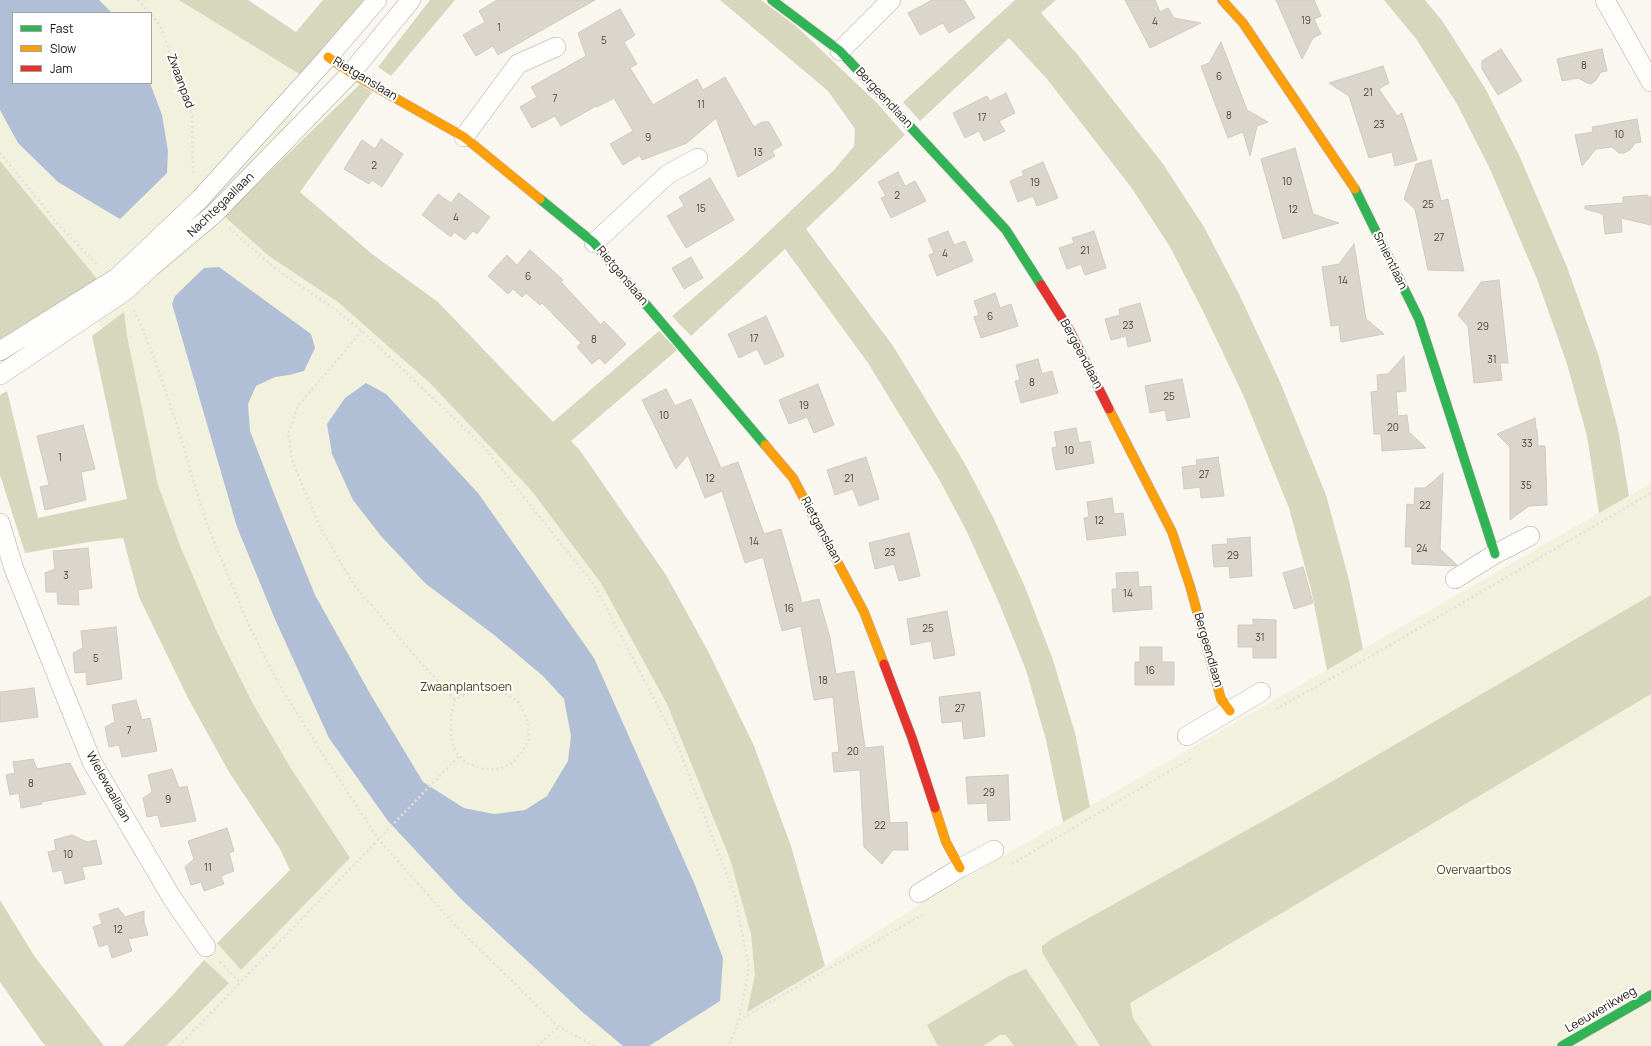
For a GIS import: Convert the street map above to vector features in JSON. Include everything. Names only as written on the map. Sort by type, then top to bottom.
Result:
[{"type":"street","name":"Nachtegaallaan","points":[[0,375],[121,284],[328,57],[377,0]]},
{"type":"street","name":"Nachtegaallaan","points":[[0,350],[151,266],[214,214],[351,72],[411,0]]},
{"type":"street","name":"Bergeendlaan","points":[[772,0],[840,51],[1006,230],[1070,331],[1172,532],[1190,586],[1221,699],[1230,711]]},
{"type":"street","points":[[840,51],[891,0]]},
{"type":"street","name":"Smientlaan","points":[[1222,0],[1243,24],[1357,191],[1419,320],[1495,554]]},
{"type":"street","points":[[1605,0],[1651,82]]},
{"type":"street","points":[[464,137],[518,64],[556,47]]},
{"type":"street","name":"Rietganslaan","points":[[328,57],[351,72],[464,137],[594,243],[793,478],[864,612],[912,738],[946,842],[960,868]]},
{"type":"street","name":"Rietganslaan","points":[[594,243],[668,174],[698,158]]},
{"type":"street","name":"Wielewaallaan","points":[[0,523],[14,569],[92,762],[172,898],[206,947]]},
{"type":"street","points":[[1455,579],[1495,554],[1530,536]]},
{"type":"street","points":[[1187,736],[1261,692]]},
{"type":"street","points":[[920,893],[960,868],[994,850]]},
{"type":"street","name":"Leeuwerikweg","points":[[1562,1046],[1651,995]]},
{"type":"path","name":"Zwaanpad","points":[[138,0],[148,12]]},
{"type":"path","name":"Zwaanpad","points":[[152,16],[160,25],[192,115],[193,175],[200,199]]},
{"type":"path","points":[[0,153],[57,223],[94,264],[121,284],[151,349],[177,425],[205,519],[246,619],[277,681],[379,840],[454,924],[559,1027],[595,1046]]},
{"type":"path","points":[[214,214],[277,270],[335,309],[362,331],[483,446],[595,586],[676,741],[735,896],[749,968],[739,1020],[729,1046]]},
{"type":"path","points":[[362,331],[298,406],[288,434],[293,463],[320,527],[354,585],[413,654],[455,700]]},
{"type":"path","points":[[481,690],[499,690],[518,701],[528,722],[529,739],[522,752],[512,763],[500,769],[482,769],[467,763],[459,756],[454,748],[451,736],[451,717],[455,700],[466,694],[481,690]]},
{"type":"path","points":[[179,1046],[459,756]]},
{"type":"path","points":[[206,947],[241,983]]},
{"type":"path","points":[[537,1046],[559,1027]]},
{"type":"green space","points":[[0,0],[212,0],[301,75],[293,85],[289,193],[526,423],[804,979],[922,903],[1651,483],[1651,1046],[166,1046],[229,983],[204,960],[217,943],[241,970],[344,864],[184,611],[111,339],[41,252],[0,194]]},
{"type":"green space","points":[[179,0],[248,0],[296,32],[323,0],[367,0],[301,75]]},
{"type":"green space","points":[[430,0],[455,0],[391,76],[378,67]]},
{"type":"green space","points":[[720,0],[761,0],[797,27],[877,103],[905,135],[806,229],[893,346],[965,464],[993,517],[1025,587],[1053,660],[1075,733],[1090,807],[1063,822],[1046,740],[1026,670],[997,598],[966,530],[939,479],[868,363],[785,249],[691,336],[672,316],[746,253],[834,170],[854,146],[855,129],[828,91]]},
{"type":"green space","points":[[1015,0],[1056,0],[1041,13],[1077,54],[1163,164],[1204,227],[1240,296],[1280,382],[1326,495],[1349,580],[1363,649],[1327,670],[1311,589],[1289,508],[1244,397],[1204,313],[1170,247],[1131,187],[1047,79],[1009,38],[920,121],[903,102]]},
{"type":"green space","points":[[1384,0],[1425,0],[1443,22],[1485,88],[1519,155],[1567,267],[1598,354],[1618,429],[1629,496],[1599,513],[1587,436],[1567,364],[1537,279],[1490,169],[1457,104],[1417,40]]},
{"type":"green space","points":[[360,84],[372,92],[300,192],[372,254],[438,302],[553,422],[659,331],[677,350],[571,441],[579,449],[666,575],[709,653],[754,746],[791,846],[825,966],[747,1012],[755,975],[751,934],[730,859],[667,704],[601,583],[531,490],[430,383],[338,302],[269,256],[224,216]]},
{"type":"green space","points":[[0,161],[97,279],[0,344]]},
{"type":"green space","points":[[124,312],[127,336],[158,485],[181,548],[216,630],[252,702],[290,767],[350,858],[241,970],[217,943],[290,870],[280,849],[229,772],[188,698],[139,597],[123,538],[25,553],[0,475],[0,395],[7,391],[38,518],[127,499],[92,336]]},
{"type":"green space","points":[[1651,595],[1651,694],[1130,1003],[1133,1018],[1152,1046],[1100,1046],[1042,952],[1042,946],[1053,938],[1290,806]]},
{"type":"green space","points":[[0,900],[35,957],[104,1046],[46,1046],[42,1042],[0,982]]},
{"type":"green space","points":[[204,960],[229,983],[166,1046],[123,1046],[171,997]]},
{"type":"green space","points":[[1026,969],[1078,1046],[1014,1046],[1006,1035],[1000,1035],[983,1046],[938,1046],[927,1025],[1007,977]]},
{"type":"water","points":[[0,0],[99,0],[111,12],[12,12],[12,84],[150,84],[162,115],[168,151],[167,173],[120,219],[58,182],[18,143],[0,110]]},
{"type":"water","points":[[219,267],[311,334],[315,348],[304,371],[275,377],[256,386],[248,404],[250,431],[315,595],[372,697],[423,782],[464,808],[494,814],[525,810],[547,796],[568,761],[571,736],[564,699],[543,676],[493,634],[426,584],[381,536],[353,500],[332,454],[327,424],[345,398],[366,383],[386,394],[478,493],[594,658],[695,885],[723,958],[720,1001],[649,1046],[623,1046],[580,1010],[461,899],[388,821],[329,738],[274,617],[237,527],[172,304],[175,296],[204,268]]},
{"type":"building","points":[[497,0],[595,0],[498,55],[493,46],[476,56],[463,35],[485,22],[479,11]]},
{"type":"building","points":[[932,0],[964,0],[975,18],[949,33],[943,23],[920,35],[908,13]]},
{"type":"building","points":[[1125,0],[1155,0],[1160,12],[1168,8],[1174,18],[1201,23],[1150,48]]},
{"type":"building","points":[[1276,0],[1314,0],[1321,16],[1314,19],[1321,34],[1313,38],[1302,59]]},
{"type":"building","points":[[620,9],[635,35],[624,42],[637,64],[630,68],[653,105],[697,79],[703,90],[725,77],[754,127],[762,122],[769,122],[782,145],[772,151],[775,156],[738,177],[716,118],[687,143],[642,160],[640,155],[623,165],[610,144],[633,131],[614,98],[597,107],[596,106],[561,126],[555,116],[532,128],[520,107],[537,97],[531,87],[586,56],[578,33]]},
{"type":"building","points":[[1221,42],[1247,110],[1268,122],[1257,126],[1250,156],[1243,132],[1228,138],[1201,66],[1209,63]]},
{"type":"building","points":[[1501,49],[1522,81],[1498,95],[1482,69],[1482,61]]},
{"type":"building","points":[[1602,49],[1607,71],[1601,72],[1596,80],[1591,84],[1578,78],[1562,81],[1557,59]]},
{"type":"building","points":[[1383,66],[1389,83],[1379,89],[1397,116],[1402,113],[1417,160],[1395,166],[1392,152],[1369,158],[1349,96],[1329,83]]},
{"type":"building","points":[[1006,93],[1015,113],[999,121],[1005,131],[984,141],[979,131],[965,138],[953,113],[987,96],[990,101]]},
{"type":"building","points":[[1637,119],[1641,142],[1635,143],[1630,150],[1624,153],[1619,153],[1612,147],[1596,149],[1582,166],[1575,135],[1593,132],[1592,127]]},
{"type":"building","points":[[381,139],[403,154],[382,187],[372,180],[369,184],[344,169],[362,140],[375,149]]},
{"type":"building","points":[[1295,148],[1313,214],[1339,223],[1283,239],[1261,159]]},
{"type":"building","points":[[1431,160],[1441,201],[1448,199],[1464,271],[1428,270],[1415,209],[1404,199],[1416,164]]},
{"type":"building","points":[[1043,162],[1058,198],[1037,206],[1033,196],[1018,202],[1010,181],[1024,175],[1022,171]]},
{"type":"building","points":[[898,172],[905,186],[915,181],[926,201],[891,218],[881,198],[886,196],[878,182]]},
{"type":"building","points":[[710,178],[734,220],[686,248],[667,216],[684,206],[679,197]]},
{"type":"building","points":[[459,193],[490,217],[477,234],[473,231],[465,240],[454,232],[451,237],[422,215],[438,194],[451,203]]},
{"type":"building","points":[[1647,195],[1647,197],[1651,197],[1651,225],[1621,218],[1622,232],[1605,234],[1603,214],[1585,209],[1585,206],[1623,203],[1623,197]]},
{"type":"building","points":[[948,231],[954,245],[965,241],[973,261],[937,276],[929,255],[934,253],[928,239]]},
{"type":"building","points":[[1094,231],[1106,268],[1085,275],[1081,264],[1067,269],[1059,248],[1074,243],[1072,238]]},
{"type":"building","points":[[1354,244],[1366,319],[1384,334],[1341,342],[1339,325],[1331,326],[1322,267],[1339,264]]},
{"type":"building","points":[[530,250],[563,280],[561,282],[601,325],[604,321],[626,344],[605,364],[599,358],[592,364],[577,347],[581,343],[542,303],[540,305],[526,293],[522,297],[513,289],[508,294],[488,276],[507,255],[517,265]]},
{"type":"building","points":[[691,257],[703,278],[684,289],[672,268]]},
{"type":"building","points":[[1499,280],[1508,363],[1500,363],[1502,380],[1474,383],[1468,326],[1458,315],[1481,282]]},
{"type":"building","points":[[995,293],[1000,308],[1011,304],[1018,326],[981,338],[974,317],[979,315],[974,301]]},
{"type":"building","points":[[1140,303],[1151,341],[1128,347],[1126,336],[1111,340],[1105,319],[1120,315],[1119,309]]},
{"type":"building","points":[[766,316],[784,356],[765,365],[757,349],[739,358],[728,334]]},
{"type":"building","points":[[1404,356],[1406,391],[1396,392],[1398,416],[1407,415],[1409,432],[1426,448],[1382,451],[1381,434],[1374,434],[1371,392],[1378,391],[1377,375],[1388,374]]},
{"type":"building","points":[[1038,359],[1042,374],[1052,371],[1058,393],[1021,403],[1015,381],[1020,380],[1016,365]]},
{"type":"building","points":[[1182,379],[1190,417],[1167,421],[1165,410],[1150,413],[1145,386]]},
{"type":"building","points":[[818,384],[834,425],[814,433],[807,417],[789,424],[779,400]]},
{"type":"building","points":[[666,389],[675,406],[691,399],[721,468],[738,462],[764,534],[781,529],[802,603],[819,599],[830,638],[836,674],[854,671],[865,748],[883,746],[890,823],[907,822],[908,850],[893,850],[882,864],[864,847],[860,770],[834,772],[832,753],[839,752],[833,697],[814,700],[801,626],[782,631],[763,557],[745,563],[722,491],[705,498],[688,455],[676,469],[642,400]]},
{"type":"building","points":[[1535,418],[1538,446],[1545,446],[1547,505],[1529,506],[1510,520],[1510,447],[1497,434]]},
{"type":"building","points":[[83,425],[95,469],[81,472],[86,500],[45,510],[40,487],[49,485],[37,436]]},
{"type":"building","points":[[1076,428],[1079,443],[1090,441],[1094,463],[1056,470],[1052,448],[1057,447],[1054,432]]},
{"type":"building","points":[[866,457],[879,499],[859,506],[853,489],[835,495],[827,470]]},
{"type":"building","points":[[1218,457],[1224,496],[1201,498],[1200,487],[1184,489],[1182,467],[1197,465],[1196,460]]},
{"type":"building","points":[[1443,473],[1440,549],[1457,565],[1412,564],[1412,547],[1405,547],[1407,504],[1414,505],[1415,488],[1425,488]]},
{"type":"building","points":[[1112,498],[1114,514],[1123,513],[1126,535],[1087,540],[1084,518],[1089,517],[1087,502]]},
{"type":"building","points":[[909,533],[920,576],[899,581],[894,564],[875,569],[869,543]]},
{"type":"building","points":[[1250,537],[1252,576],[1230,578],[1229,566],[1214,567],[1212,545],[1228,544],[1227,539]]},
{"type":"building","points":[[88,548],[92,588],[78,590],[79,605],[58,604],[57,592],[46,592],[45,573],[55,569],[53,551]]},
{"type":"building","points":[[1303,567],[1313,603],[1294,609],[1283,573]]},
{"type":"building","points":[[1138,572],[1139,587],[1151,586],[1152,609],[1113,612],[1112,589],[1117,589],[1116,573]]},
{"type":"building","points":[[947,611],[955,655],[934,659],[931,641],[911,645],[907,619]]},
{"type":"building","points":[[1253,619],[1276,620],[1276,658],[1253,658],[1253,647],[1238,647],[1238,625],[1253,625]]},
{"type":"building","points":[[116,627],[122,679],[87,685],[86,672],[75,673],[73,653],[83,648],[81,631]]},
{"type":"building","points":[[1140,647],[1162,647],[1162,662],[1174,662],[1174,685],[1135,685],[1135,662],[1140,662]]},
{"type":"building","points":[[34,688],[38,717],[0,722],[0,692]]},
{"type":"building","points":[[980,692],[985,736],[964,739],[962,721],[942,723],[939,697]]},
{"type":"building","points":[[136,700],[142,720],[150,718],[157,751],[122,757],[119,745],[109,747],[105,727],[115,722],[112,705]]},
{"type":"building","points":[[33,759],[37,769],[70,763],[86,794],[41,802],[42,804],[21,808],[19,793],[10,795],[6,775],[15,773],[13,762]]},
{"type":"building","points":[[172,769],[179,788],[187,786],[196,821],[161,827],[158,815],[147,817],[143,798],[152,792],[148,775]]},
{"type":"building","points":[[1008,775],[1010,820],[988,821],[987,803],[968,804],[966,777]]},
{"type":"building","points":[[227,828],[234,851],[229,853],[234,871],[221,876],[224,884],[204,891],[201,882],[191,885],[185,867],[194,859],[188,841]]},
{"type":"building","points":[[72,835],[87,842],[96,840],[102,864],[82,867],[85,879],[65,884],[62,870],[53,872],[48,852],[56,850],[54,840]]},
{"type":"building","points":[[118,908],[125,917],[144,911],[144,922],[148,935],[128,939],[132,951],[112,958],[108,944],[99,947],[93,927],[102,924],[99,914]]},
{"type":"traffic: fast","points":[[772,0],[840,51],[1006,230],[1041,285]]},
{"type":"traffic: fast","points":[[1355,189],[1419,319],[1495,554]]},
{"type":"traffic: fast","points":[[540,199],[594,243],[765,445]]},
{"type":"traffic: fast","points":[[1562,1046],[1651,995]]},
{"type":"traffic: slow","points":[[1222,0],[1243,23],[1355,189]]},
{"type":"traffic: slow","points":[[328,57],[351,73],[464,137],[540,199]]},
{"type":"traffic: slow","points":[[1109,409],[1172,532],[1190,586],[1221,699],[1230,711]]},
{"type":"traffic: slow","points":[[765,445],[793,478],[864,612],[884,664]]},
{"type":"traffic: slow","points":[[935,808],[946,842],[960,868]]},
{"type":"traffic: jam","points":[[1041,285],[1070,331],[1109,409]]},
{"type":"traffic: jam","points":[[884,664],[912,738],[935,808]]},
{"type":"park label","name":"Zwaanplantsoen","points":[[466,688]]},
{"type":"park label","name":"Overvaartbos","points":[[1474,871]]}]
